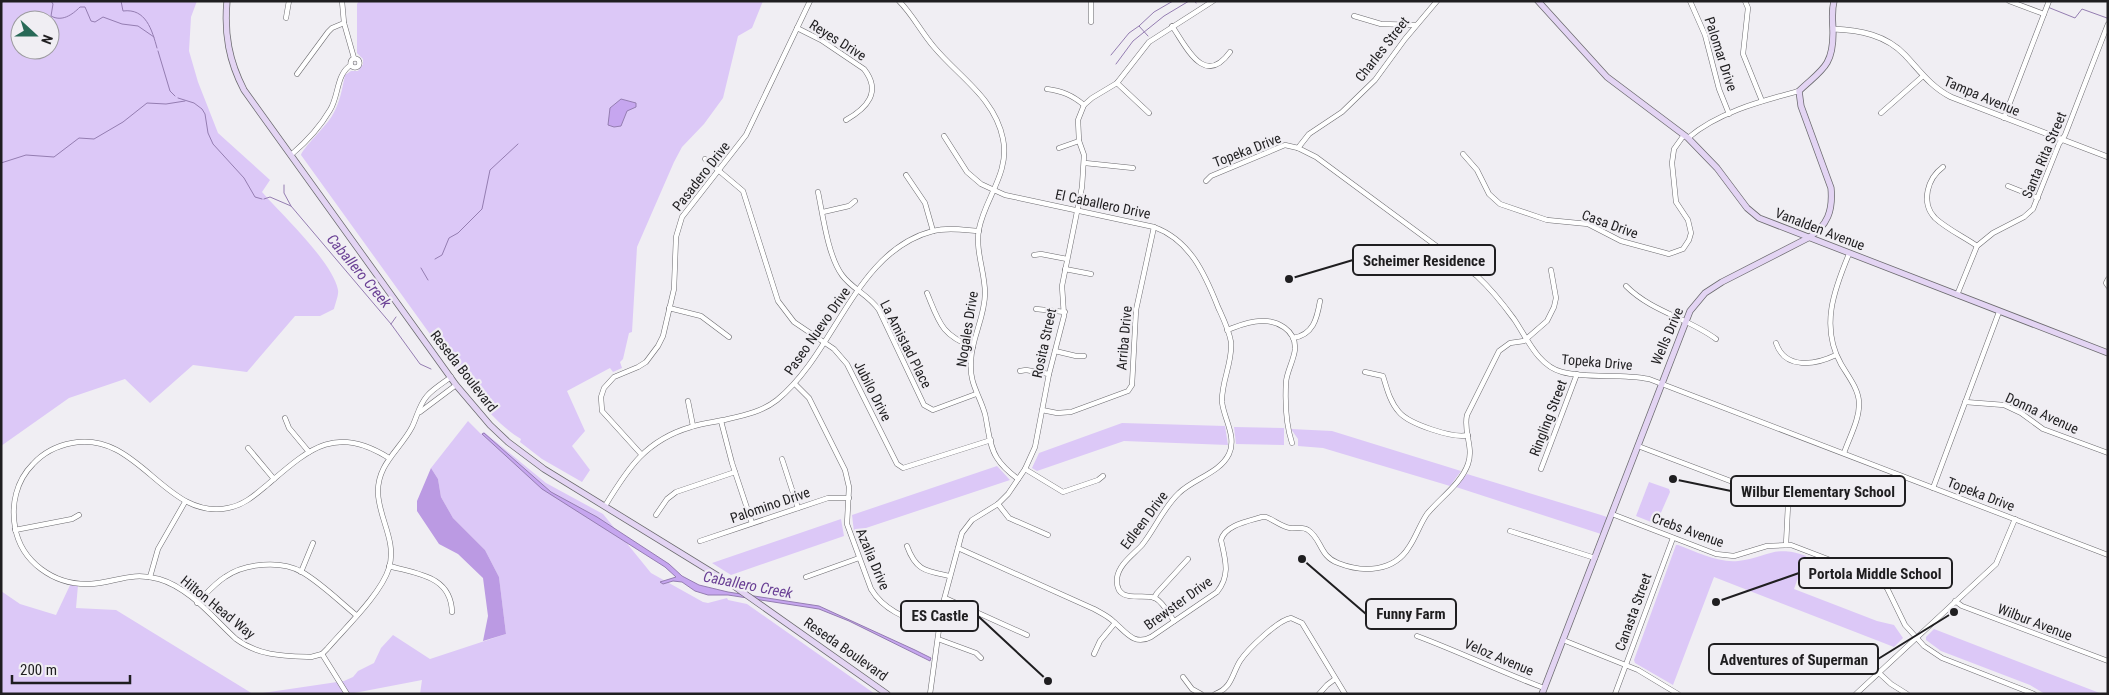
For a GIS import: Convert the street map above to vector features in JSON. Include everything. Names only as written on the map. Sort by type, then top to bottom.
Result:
[{"type":"main road","name":"Reseda Boulevard","points":[[227,1],[226,37],[233,67],[244,90],[475,409],[508,442],[544,469],[746,595],[887,694]]},
{"type":"main road","name":"Vanalden Avenue","points":[[1538,1],[1607,77],[1686,136],[1717,168],[1748,208],[1759,218],[2108,353]]},
{"type":"main road","points":[[1799,91],[1815,79],[1827,65],[1833,45],[1831,19],[1834,1]]},
{"type":"main road","name":"Wells Drive","points":[[1543,691],[1684,322],[1697,301],[1705,293],[1808,238],[1822,227],[1828,219],[1833,201],[1831,188],[1801,106],[1799,91]]},
{"type":"street","points":[[286,18],[289,1]]},
{"type":"street","points":[[342,1],[344,23],[354,58],[358,60],[359,64],[354,67],[351,65]]},
{"type":"street","name":"Pasadero Drive","points":[[641,454],[605,417],[602,411],[601,397],[604,388],[614,377],[638,367],[653,355],[663,336],[674,289],[678,226],[687,209],[746,135],[810,1]]},
{"type":"street","name":"Nogales Drive","points":[[899,1],[914,18],[933,46],[993,110],[999,124],[1004,150],[1002,167],[979,231],[979,250],[985,283],[985,304],[973,347],[971,373],[972,384],[984,411],[997,459],[1018,479]]},
{"type":"street","points":[[1091,1],[1091,22]]},
{"type":"street","points":[[1047,89],[1074,96],[1084,105],[1117,83],[1149,42],[1213,1]]},
{"type":"street","name":"Charles Street","points":[[1298,148],[1309,134],[1342,112],[1375,80],[1416,25],[1437,1]]},
{"type":"street","name":"Palomar Drive","points":[[1690,1],[1706,35],[1719,89],[1729,114]]},
{"type":"street","points":[[1745,1],[1748,8],[1743,54],[1762,101]]},
{"type":"street","points":[[2009,1],[2044,14]]},
{"type":"street","points":[[2004,118],[2049,1]]},
{"type":"street","points":[[1354,16],[1381,24],[1416,25]]},
{"type":"street","points":[[297,74],[328,32],[332,28],[344,23]]},
{"type":"street","name":"Santa Rita Street","points":[[1977,246],[1993,233],[2024,217],[2033,209],[2108,24]]},
{"type":"street","points":[[1172,26],[1191,55],[1203,65],[1218,64],[1230,52]]},
{"type":"street","name":"Reyes Drive","points":[[797,28],[821,40],[864,69],[869,76],[872,84],[869,100],[860,111],[846,120]]},
{"type":"street","name":"Tampa Avenue","points":[[1833,29],[1862,32],[1882,38],[1904,54],[1923,76],[1950,98],[2108,157]]},
{"type":"street","points":[[292,154],[306,142],[329,112],[336,97],[343,71],[351,65],[351,61],[354,58]]},
{"type":"street","points":[[1881,114],[1923,76]]},
{"type":"street","points":[[1117,83],[1148,113]]},
{"type":"street","name":"Casa Drive","points":[[1462,154],[1477,170],[1489,194],[1500,204],[1547,220],[1588,224],[1622,241],[1669,254],[1683,249],[1689,240],[1691,232],[1688,220],[1676,202],[1672,163],[1674,149],[1686,136],[1729,114],[1762,101],[1799,91]]},
{"type":"street","name":"Rosita Street","points":[[930,694],[944,598],[966,526],[972,520],[998,504],[1008,494],[1025,469],[1035,447],[1049,374],[1065,312],[1062,291],[1078,210],[1084,163],[1078,120],[1084,105]]},
{"type":"street","name":"El Caballero Drive","points":[[944,136],[967,172],[981,184],[994,190],[1006,195],[1166,231],[1195,259],[1206,277],[1228,330]]},
{"type":"street","points":[[1059,148],[1080,141]]},
{"type":"street","name":"Topeka Drive","points":[[1206,181],[1211,176],[1285,145],[1298,148],[1316,157],[1477,276],[1498,299],[1541,359],[1552,368],[1566,373],[1577,374],[1632,375],[1661,384],[2108,554]]},
{"type":"street","name":"Jubilo Drive","points":[[705,159],[738,186],[746,198],[778,301],[794,322],[824,342],[847,364],[897,464],[903,468],[991,440]]},
{"type":"street","points":[[1084,163],[1132,168]]},
{"type":"street","points":[[1943,167],[1935,173],[1928,186],[1929,208],[1935,218],[1977,246],[1957,295]]},
{"type":"street","points":[[906,175],[925,203],[933,231]]},
{"type":"street","points":[[2008,186],[2038,198]]},
{"type":"street","name":"La Amistad Place","points":[[818,192],[833,258],[847,281],[879,310],[925,407],[934,409],[976,394]]},
{"type":"street","points":[[822,212],[849,206],[855,202]]},
{"type":"street","name":"Arriba Drive","points":[[1042,410],[1057,413],[1071,412],[1128,391],[1132,384],[1136,310],[1154,227]]},
{"type":"street","name":"Paseo Nuevo Drive","points":[[606,506],[624,476],[641,454],[653,444],[674,432],[762,409],[776,401],[795,384],[871,272],[892,251],[905,242],[933,231],[956,229],[979,231]]},
{"type":"street","points":[[1034,255],[1041,254],[1067,259]]},
{"type":"street","points":[[1844,453],[1858,413],[1859,402],[1857,391],[1836,355],[1829,334],[1829,317],[1831,303],[1849,254]]},
{"type":"street","points":[[1066,268],[1091,274]]},
{"type":"street","name":"Brewster Drive","points":[[958,548],[1094,609],[1115,623],[1128,637],[1139,641],[1151,637],[1218,592],[1222,587],[1227,570],[1221,540],[1222,535],[1231,528],[1262,517],[1266,516],[1291,528],[1305,528],[1309,530],[1326,557],[1347,566],[1372,570],[1381,568],[1401,558],[1428,514],[1464,472],[1470,454],[1466,426],[1467,415],[1495,357],[1504,346],[1527,339],[1547,321],[1554,307],[1555,291],[1551,270]]},
{"type":"street","points":[[2107,285],[2108,279]]},
{"type":"street","points":[[1626,286],[1646,303],[1703,330],[1716,340]]},
{"type":"street","points":[[927,293],[938,321],[947,333],[973,347]]},
{"type":"street","points":[[1293,338],[1304,335],[1314,325],[1320,301]]},
{"type":"street","points":[[669,308],[701,316],[729,338]]},
{"type":"street","points":[[1036,309],[1065,312]]},
{"type":"street","points":[[1934,488],[1999,312]]},
{"type":"street","points":[[1228,330],[1249,322],[1271,322],[1283,326],[1293,338],[1295,350],[1286,383],[1288,433],[1292,443]]},
{"type":"street","name":"Edleen Drive","points":[[1154,598],[1135,598],[1124,594],[1120,590],[1117,578],[1124,564],[1141,546],[1177,495],[1220,466],[1229,454],[1232,446],[1231,437],[1222,401],[1231,343],[1228,330]]},
{"type":"street","points":[[1776,343],[1779,353],[1784,357],[1803,364],[1815,364],[1836,355]]},
{"type":"street","points":[[1055,351],[1084,356]]},
{"type":"street","points":[[1020,371],[1026,370],[1049,374]]},
{"type":"street","points":[[1365,372],[1382,376],[1393,404],[1402,415],[1421,425],[1456,436],[1468,436]]},
{"type":"street","name":"Ringling Street","points":[[1541,469],[1577,374]]},
{"type":"street","points":[[347,694],[322,654],[383,582],[389,566],[390,540],[378,494],[380,476],[389,458],[412,428],[421,404],[427,396],[451,378]]},
{"type":"street","name":"Azalia Drive","points":[[795,384],[809,398],[845,470],[849,487],[847,524],[871,589],[885,607],[893,613],[939,630]]},
{"type":"street","points":[[418,413],[456,385]]},
{"type":"street","points":[[688,401],[693,426]]},
{"type":"street","name":"Donna Avenue","points":[[1965,402],[2004,405],[2021,413],[2043,429],[2108,454]]},
{"type":"street","points":[[285,418],[289,428],[309,452]]},
{"type":"street","points":[[721,421],[752,523]]},
{"type":"street","points":[[79,515],[72,519],[15,530],[13,518],[15,498],[26,471],[49,451],[59,446],[77,442],[95,442],[118,450],[185,502],[210,509],[230,508],[247,501],[309,452],[332,442],[352,442],[374,449],[389,458]]},
{"type":"street","points":[[1638,446],[1786,502],[1788,505],[1786,545]]},
{"type":"street","points":[[248,448],[274,479]]},
{"type":"street","points":[[782,459],[798,508]]},
{"type":"street","points":[[1025,469],[1063,492],[1098,480],[1103,476]]},
{"type":"street","points":[[656,515],[667,499],[676,492],[735,472]]},
{"type":"street","name":"Palomino Drive","points":[[700,541],[828,498],[849,498]]},
{"type":"street","points":[[150,577],[158,550],[185,502]]},
{"type":"street","points":[[998,504],[1009,518],[1048,535]]},
{"type":"street","name":"Crebs Avenue","points":[[1612,514],[1726,556],[1742,555],[1773,545],[1786,545],[1801,548],[1878,579],[1890,593],[1905,625],[1930,650],[1942,658],[2034,694]]},
{"type":"street","points":[[1856,694],[1996,564],[2015,519]]},
{"type":"street","name":"Hilton Head Way","points":[[15,530],[30,560],[56,578],[79,584],[90,584],[128,576],[150,577],[176,586],[236,639],[256,650],[275,655],[311,657],[322,654]]},
{"type":"street","points":[[1510,530],[1594,558]]},
{"type":"street","name":"Canasta Street","points":[[1615,694],[1673,538]]},
{"type":"street","points":[[302,572],[312,543]]},
{"type":"street","points":[[907,546],[911,557],[920,567],[950,576]]},
{"type":"street","points":[[806,577],[859,558]]},
{"type":"street","points":[[1174,621],[1162,604],[1154,598],[1188,559]]},
{"type":"street","points":[[197,604],[219,581],[240,569],[282,565],[302,572],[356,615]]},
{"type":"street","points":[[389,566],[424,575],[441,584],[452,600],[452,612]]},
{"type":"street","points":[[944,598],[1027,635]]},
{"type":"street","name":"Wilbur Avenue","points":[[1956,601],[1962,606],[2108,661]]},
{"type":"street","points":[[1216,694],[1228,686],[1244,655],[1281,622],[1291,618],[1302,623],[1345,694]]},
{"type":"street","points":[[1094,654],[1100,641],[1115,623]]},
{"type":"street","name":"Veloz Avenue","points":[[1417,636],[1470,656],[1489,667],[1543,691]]},
{"type":"street","points":[[938,638],[976,653],[981,658]]},
{"type":"street","points":[[1563,640],[1646,674],[1678,694]]},
{"type":"street","points":[[1879,673],[1891,684],[1907,694]]},
{"type":"street","points":[[1183,677],[1192,689],[1201,694]]},
{"type":"street","points":[[1319,694],[1326,685],[1335,679]]},
{"type":"shaded area","points":[[1,1],[197,1],[191,17],[189,51],[198,82],[218,133],[270,180],[262,192],[317,252],[327,266],[338,290],[334,309],[320,316],[295,316],[247,372],[193,365],[150,403],[125,379],[69,398],[1,446]]},
{"type":"shaded area","points":[[359,1],[763,1],[752,28],[738,36],[723,98],[704,124],[682,147],[637,247],[632,332],[629,333],[623,359],[620,362],[622,368],[613,372],[610,368],[567,391],[585,431],[572,446],[590,470],[582,482],[542,459],[520,442],[521,439],[500,423],[482,404],[301,155],[335,111],[345,75],[351,71],[358,71],[363,64],[363,59],[357,53],[357,4]]},
{"type":"shaded area","points":[[621,99],[636,103],[636,107],[627,111],[621,126],[614,127],[608,125],[610,108]]},
{"type":"shaded area","points":[[468,421],[481,434],[484,432],[546,483],[603,514],[651,573],[703,602],[708,603],[727,598],[728,600],[747,604],[875,694],[420,694],[422,680],[349,694],[256,694],[344,681],[374,663],[381,648],[393,635],[430,659],[506,634],[499,577],[485,550],[453,518],[441,497],[438,479],[431,468]]},
{"type":"shaded area","points":[[1122,423],[1225,426],[1228,445],[1124,441],[1037,471],[1032,468],[1039,453]]},
{"type":"shaded area","points":[[1234,427],[1284,428],[1284,445],[1236,444]]},
{"type":"shaded area","points":[[1291,429],[1332,431],[1461,471],[1450,486],[1323,448],[1298,446],[1298,439]]},
{"type":"shaded area","points":[[484,433],[551,492],[597,517],[669,564],[682,576],[699,585],[728,592],[819,606],[915,650],[931,658],[930,661],[849,621],[819,609],[728,595],[708,595],[695,591],[682,582],[673,581],[663,584],[660,582],[676,577],[665,567],[542,489],[482,434]]},
{"type":"shaded area","points":[[997,466],[1010,480],[854,532],[852,515]]},
{"type":"shaded area","points":[[431,468],[438,479],[441,497],[453,518],[485,550],[499,577],[506,634],[483,641],[488,616],[483,578],[458,554],[439,544],[417,511],[417,501]]},
{"type":"shaded area","points":[[1467,474],[1607,517],[1601,534],[1456,487]]},
{"type":"shaded area","points":[[1649,482],[1669,489],[1670,492],[1656,524],[1636,516]]},
{"type":"shaded area","points":[[841,519],[844,536],[731,575],[712,563]]},
{"type":"shaded area","points":[[1676,545],[1715,559],[1730,561],[1786,551],[1806,556],[1794,589],[1877,621],[1894,625],[1903,638],[1894,647],[1714,577],[1673,685],[1635,663],[1634,660]]},
{"type":"shaded area","points":[[71,583],[78,585],[76,608],[116,610],[253,694],[1,694],[1,591],[20,604],[56,615]]},
{"type":"shaded area","points":[[1934,629],[2103,694],[2045,694],[2030,685],[1941,651],[1926,640],[1926,637]]},
{"type":"waterway","points":[[51,1],[53,4],[51,16],[55,18],[67,17],[80,7],[85,7],[91,21],[95,22],[103,17],[122,24],[138,26],[154,37]]},
{"type":"waterway","name":"Caballero Creek","points":[[121,1],[123,11],[137,13],[147,22],[157,48]]},
{"type":"waterway","points":[[1148,36],[1139,26],[1154,12],[1173,1]]},
{"type":"waterway","points":[[1116,64],[1133,41],[1164,16],[1189,1]]},
{"type":"waterway","points":[[2045,6],[2075,18],[2082,9],[2107,18]]},
{"type":"waterway","points":[[1111,55],[1129,33],[1139,26]]},
{"type":"waterway","name":"Caballero Creek","points":[[158,51],[170,91],[175,96]]},
{"type":"waterway","name":"Caballero Creek","points":[[178,98],[194,103],[202,109],[213,144],[244,178],[255,197],[262,199]]},
{"type":"waterway","points":[[1,163],[26,155],[54,157],[79,138],[94,139],[123,122],[147,103],[166,104],[185,101]]},
{"type":"waterway","points":[[435,259],[442,255],[449,238],[458,233],[482,209],[490,170],[518,144]]},
{"type":"waterway","points":[[284,185],[284,193],[291,206]]},
{"type":"waterway","name":"Caballero Creek","points":[[264,199],[270,197],[291,206],[391,324],[420,364],[431,369]]},
{"type":"waterway","points":[[421,268],[428,280]]},
{"type":"waterway","points":[[391,324],[396,317]]},
{"type":"place","name":"Scheimer Residence","points":[[1289,279]]},
{"type":"place","name":"Wilbur Elementary School","points":[[1673,479]]},
{"type":"place","name":"Funny Farm","points":[[1302,559]]},
{"type":"place","name":"Portola Middle School","points":[[1716,602]]},
{"type":"place","name":"Adventures of Superman","points":[[1954,612]]},
{"type":"place","name":"ES Castle","points":[[1048,681]]}]
